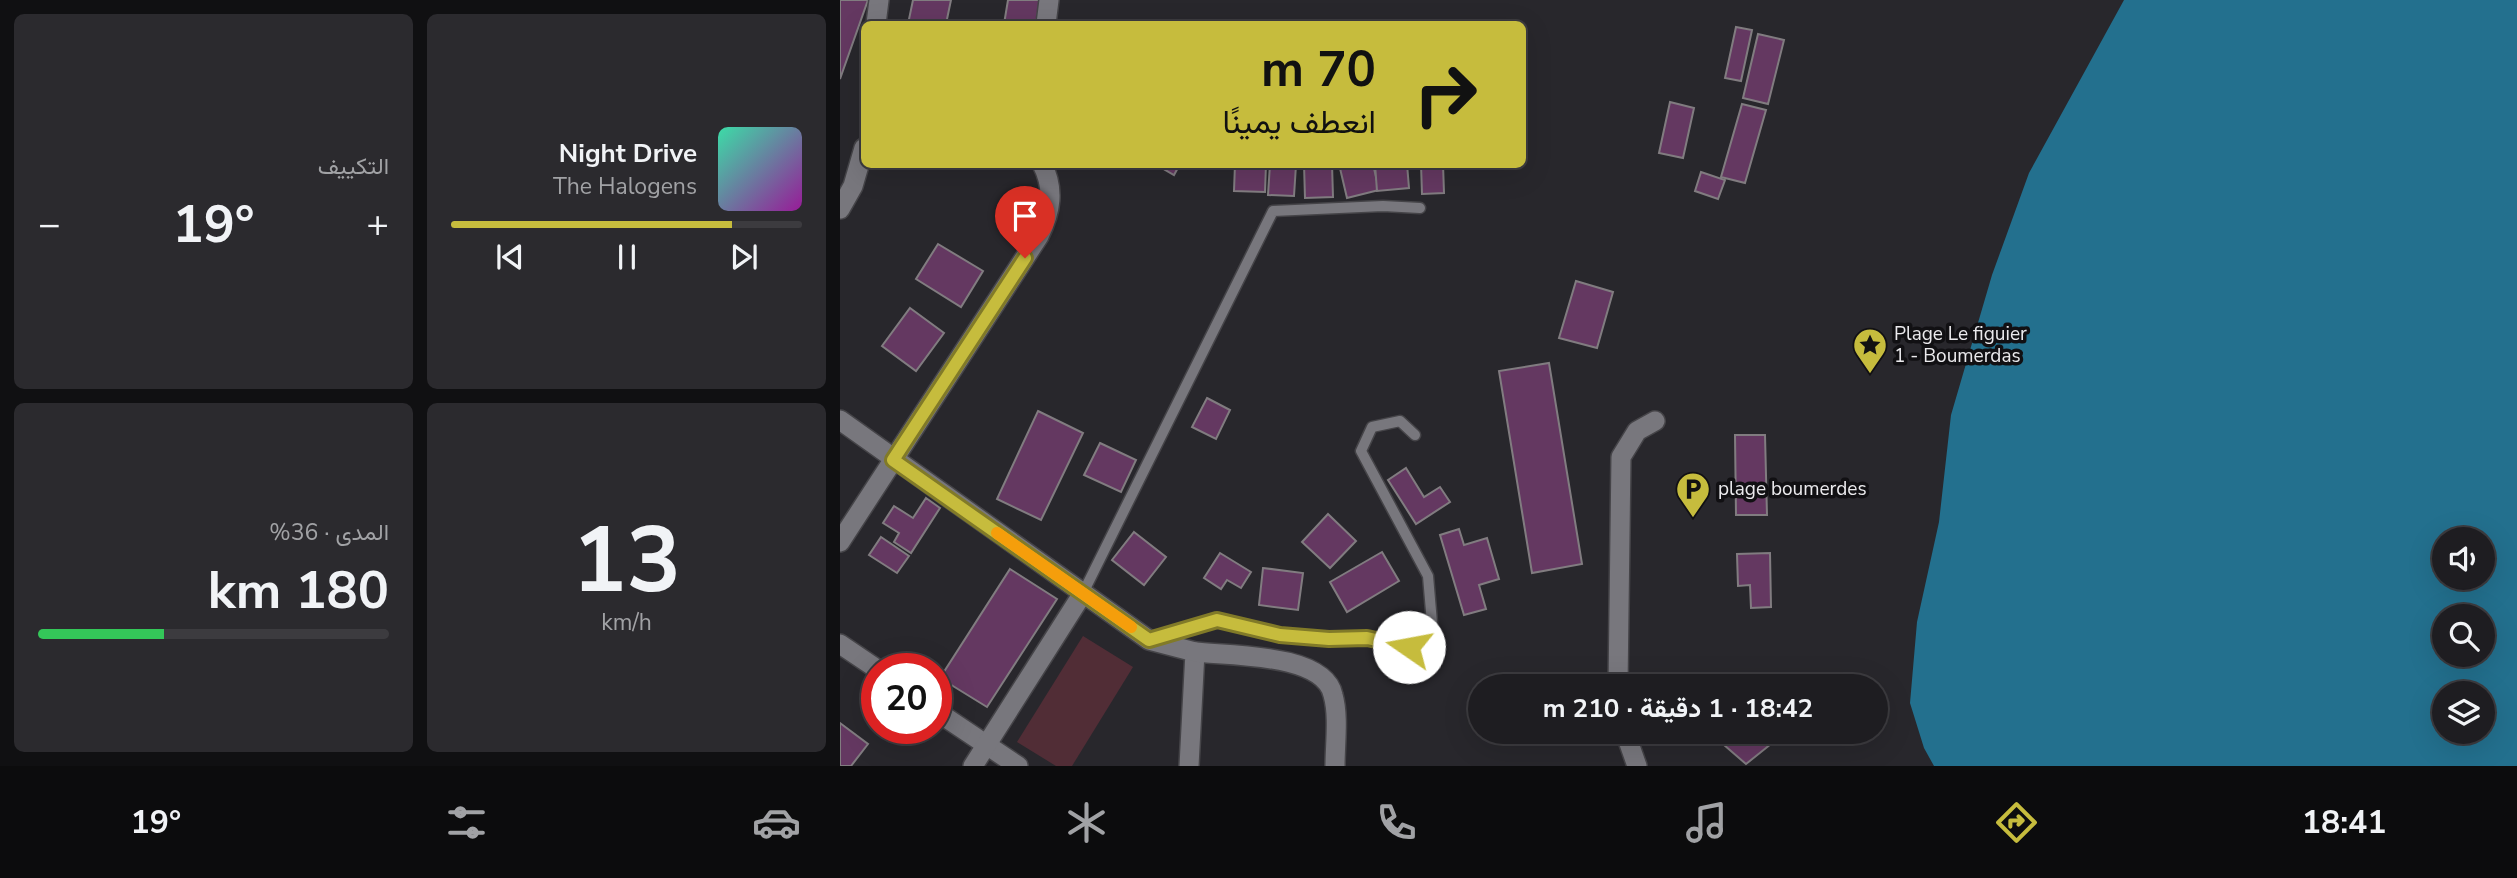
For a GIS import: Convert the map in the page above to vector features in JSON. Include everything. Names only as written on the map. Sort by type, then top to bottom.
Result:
[{"type":"street","points":[[877,21],[879,0]]},
{"type":"street","points":[[1046,21],[1049,0]]},
{"type":"street","points":[[840,209],[853,186],[861,158]]},
{"type":"street","points":[[840,542],[1039,236],[1046,222],[1051,190],[1043,168]]},
{"type":"street","points":[[840,420],[1149,640],[1195,652],[1304,665],[1320,674],[1334,697],[1335,766]]},
{"type":"street","points":[[1618,674],[1621,457],[1637,431],[1655,421]]},
{"type":"street","points":[[973,766],[1083,593]]},
{"type":"street","points":[[840,644],[861,659]]},
{"type":"street","points":[[1189,766],[1195,652]]},
{"type":"street","points":[[952,722],[1018,766]]},
{"type":"street","points":[[1629,744],[1637,766]]},
{"type":"lane","points":[[1083,593],[1273,211],[1383,206],[1420,208]]},
{"type":"lane","points":[[1149,640],[1217,620],[1280,635],[1329,639],[1367,638],[1409,647],[1432,623],[1428,576],[1361,451],[1372,427],[1400,421],[1415,435]]},
{"type":"shaded area","points":[[1083,636],[1133,667],[1072,766],[1056,766],[1017,742]]},
{"type":"water","points":[[2124,0],[2517,0],[2517,766],[1934,766],[1924,748],[1910,703],[1917,622],[1939,522],[1951,415],[1992,275],[2029,173]]},
{"type":"building","points":[[840,0],[868,0],[840,79]]},
{"type":"building","points":[[913,0],[951,0],[947,21],[909,21]]},
{"type":"building","points":[[1008,0],[1040,0],[1036,21],[1004,21]]},
{"type":"building","points":[[1736,27],[1752,30],[1741,81],[1725,78]]},
{"type":"building","points":[[1758,34],[1784,40],[1768,104],[1743,98]]},
{"type":"building","points":[[1670,102],[1694,108],[1683,158],[1659,153]]},
{"type":"building","points":[[1742,104],[1766,110],[1745,183],[1721,177]]},
{"type":"building","points":[[1162,168],[1178,168],[1174,175]]},
{"type":"building","points":[[1235,168],[1266,168],[1265,192],[1234,191]]},
{"type":"building","points":[[1270,168],[1296,168],[1294,196],[1268,195]]},
{"type":"building","points":[[1304,168],[1332,168],[1333,197],[1305,198]]},
{"type":"building","points":[[1340,168],[1374,168],[1379,190],[1347,198]]},
{"type":"building","points":[[1375,168],[1407,168],[1409,188],[1377,191]]},
{"type":"building","points":[[1421,168],[1443,168],[1444,193],[1422,194]]},
{"type":"building","points":[[1701,172],[1725,180],[1718,199],[1695,191]]},
{"type":"building","points":[[938,244],[983,271],[961,307],[916,279]]},
{"type":"building","points":[[1576,281],[1613,292],[1597,348],[1559,338]]},
{"type":"building","points":[[910,308],[944,333],[916,371],[882,346]]},
{"type":"building","points":[[1549,363],[1582,564],[1532,573],[1499,371]]},
{"type":"building","points":[[1207,398],[1230,410],[1216,439],[1192,427]]},
{"type":"building","points":[[1038,411],[1083,433],[1041,520],[997,499]]},
{"type":"building","points":[[1735,435],[1765,435],[1767,515],[1736,515]]},
{"type":"building","points":[[1100,443],[1136,460],[1121,492],[1084,475]]},
{"type":"building","points":[[1406,468],[1424,497],[1440,487],[1450,502],[1416,524],[1388,480]]},
{"type":"building","points":[[926,498],[940,508],[911,553],[894,542],[899,533],[883,523],[894,506],[913,518]]},
{"type":"building","points":[[1328,514],[1356,541],[1330,568],[1302,542]]},
{"type":"building","points":[[1459,529],[1464,545],[1487,538],[1499,579],[1479,585],[1486,609],[1464,615],[1440,535]]},
{"type":"building","points":[[1134,532],[1166,557],[1144,585],[1112,560]]},
{"type":"building","points":[[881,537],[909,556],[897,573],[869,555]]},
{"type":"building","points":[[1382,552],[1399,581],[1347,612],[1330,582]]},
{"type":"building","points":[[1220,553],[1251,572],[1241,588],[1227,580],[1221,589],[1204,578]]},
{"type":"building","points":[[1770,553],[1771,607],[1751,608],[1750,585],[1738,586],[1737,554]]},
{"type":"building","points":[[1263,568],[1303,573],[1298,610],[1259,605]]},
{"type":"building","points":[[1010,569],[1057,599],[987,707],[952,685],[952,659]]},
{"type":"building","points":[[840,723],[861,739],[861,744],[868,744],[851,766],[840,766]]},
{"type":"building","points":[[1723,744],[1771,744],[1746,764]]},
{"type":"slow traffic","points":[[997,533],[1131,627]]},
{"type":"place","name":"Plage Le figuier 1 - Boumerdas","points":[[1870,375]]},
{"type":"place","name":"plage boumerdes","points":[[1693,519]]},
{"type":"route","points":[[1025,258],[893,460],[1149,640],[1217,620],[1280,635],[1329,639],[1367,638],[1409,647]]}]
